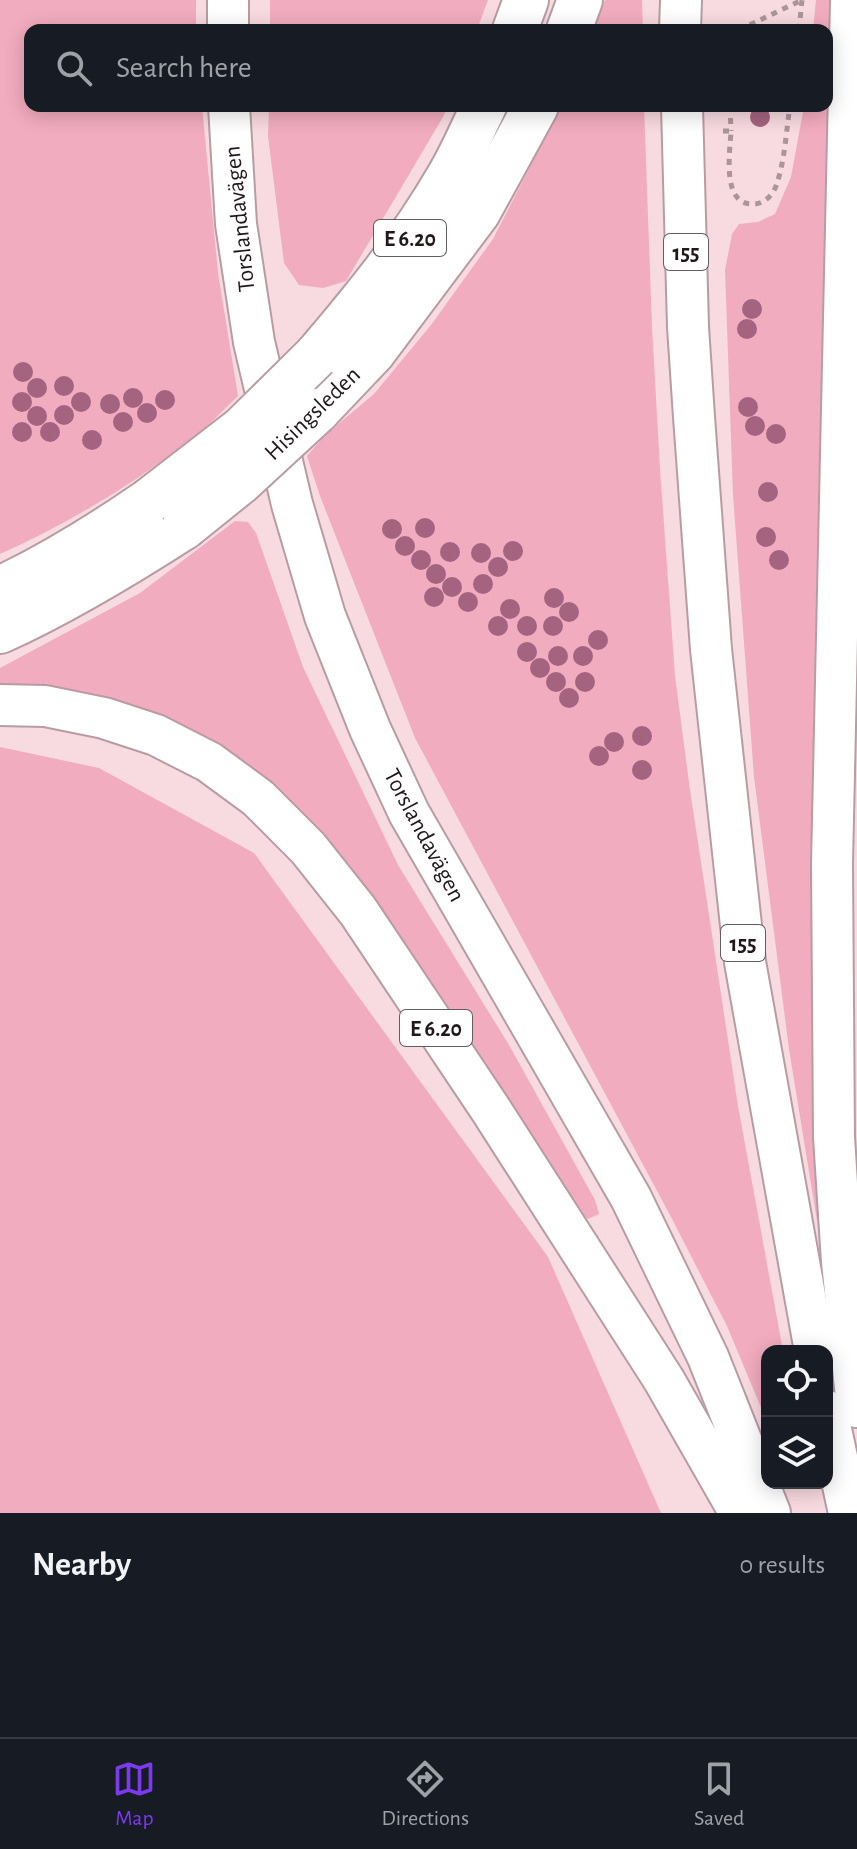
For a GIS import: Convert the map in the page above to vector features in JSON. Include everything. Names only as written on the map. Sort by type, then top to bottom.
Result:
[{"type":"highway","points":[[517,24],[526,0]]},
{"type":"highway","points":[[571,24],[580,0]]},
{"type":"highway","name":"Hisingsleden","points":[[0,589],[42,569],[111,528],[149,501],[242,429],[316,356],[365,299],[406,244],[449,176],[481,112]]},
{"type":"highway","name":"Hisingsleden","points":[[0,631],[130,562],[184,527],[240,482],[317,411],[373,352],[453,247],[478,212],[534,112]]},
{"type":"main road","points":[[228,0],[228,24]]},
{"type":"main road","points":[[680,24],[681,0]]},
{"type":"main road","points":[[851,0],[832,879],[834,1137],[842,1262],[857,1407]]},
{"type":"main road","name":"Torslandavägen","points":[[229,112],[236,224],[254,342],[292,504],[325,616],[370,729],[409,813],[638,1212],[708,1357],[770,1513]]},
{"type":"main road","name":"155","points":[[682,112],[688,327],[711,649],[729,821],[745,962],[814,1345]]},
{"type":"main road","name":"E 6.20","points":[[0,705],[45,706],[104,718],[156,735],[209,762],[246,789],[308,848],[358,911],[491,1110],[664,1380],[740,1513]]},
{"type":"main road","points":[[828,1417],[849,1513]]},
{"type":"path","points":[[752,24],[802,0]]},
{"type":"path","points":[[800,24],[802,0]]},
{"type":"path","points":[[730,112],[731,186],[736,198],[744,204],[761,203],[776,188],[789,112]]},
{"type":"path","points":[[723,131],[731,131]]},
{"type":"shaded area","points":[[0,0],[196,0],[196,24],[24,24],[24,112],[203,112],[218,273],[238,396],[198,434],[147,472],[75,516],[0,554]]},
{"type":"shaded area","points":[[270,0],[488,0],[479,24],[270,24]]},
{"type":"shaded area","points":[[605,0],[642,0],[643,24],[595,24]]},
{"type":"shaded area","points":[[816,0],[834,0],[826,1237],[820,1239],[789,1049],[754,777],[733,495],[725,270],[732,234],[739,224],[758,222],[775,214],[791,177],[803,112],[833,112],[833,24],[814,24]]},
{"type":"shaded area","points":[[269,112],[445,112],[346,281],[323,288],[299,285],[284,263],[268,136]]},
{"type":"shaded area","points":[[558,112],[644,112],[652,327],[675,676],[738,1106],[782,1345],[761,1345],[761,1408],[727,1326],[671,1217],[415,738],[307,456],[325,435],[374,394],[431,325],[493,239]]},
{"type":"shaded area","points":[[235,521],[248,522],[256,533],[303,667],[398,865],[509,1045],[595,1200],[599,1214],[588,1219],[578,1212],[285,807],[0,688],[0,668],[140,593]]},
{"type":"shaded area","points":[[0,747],[99,768],[254,853],[548,1257],[661,1513],[0,1513]]}]
